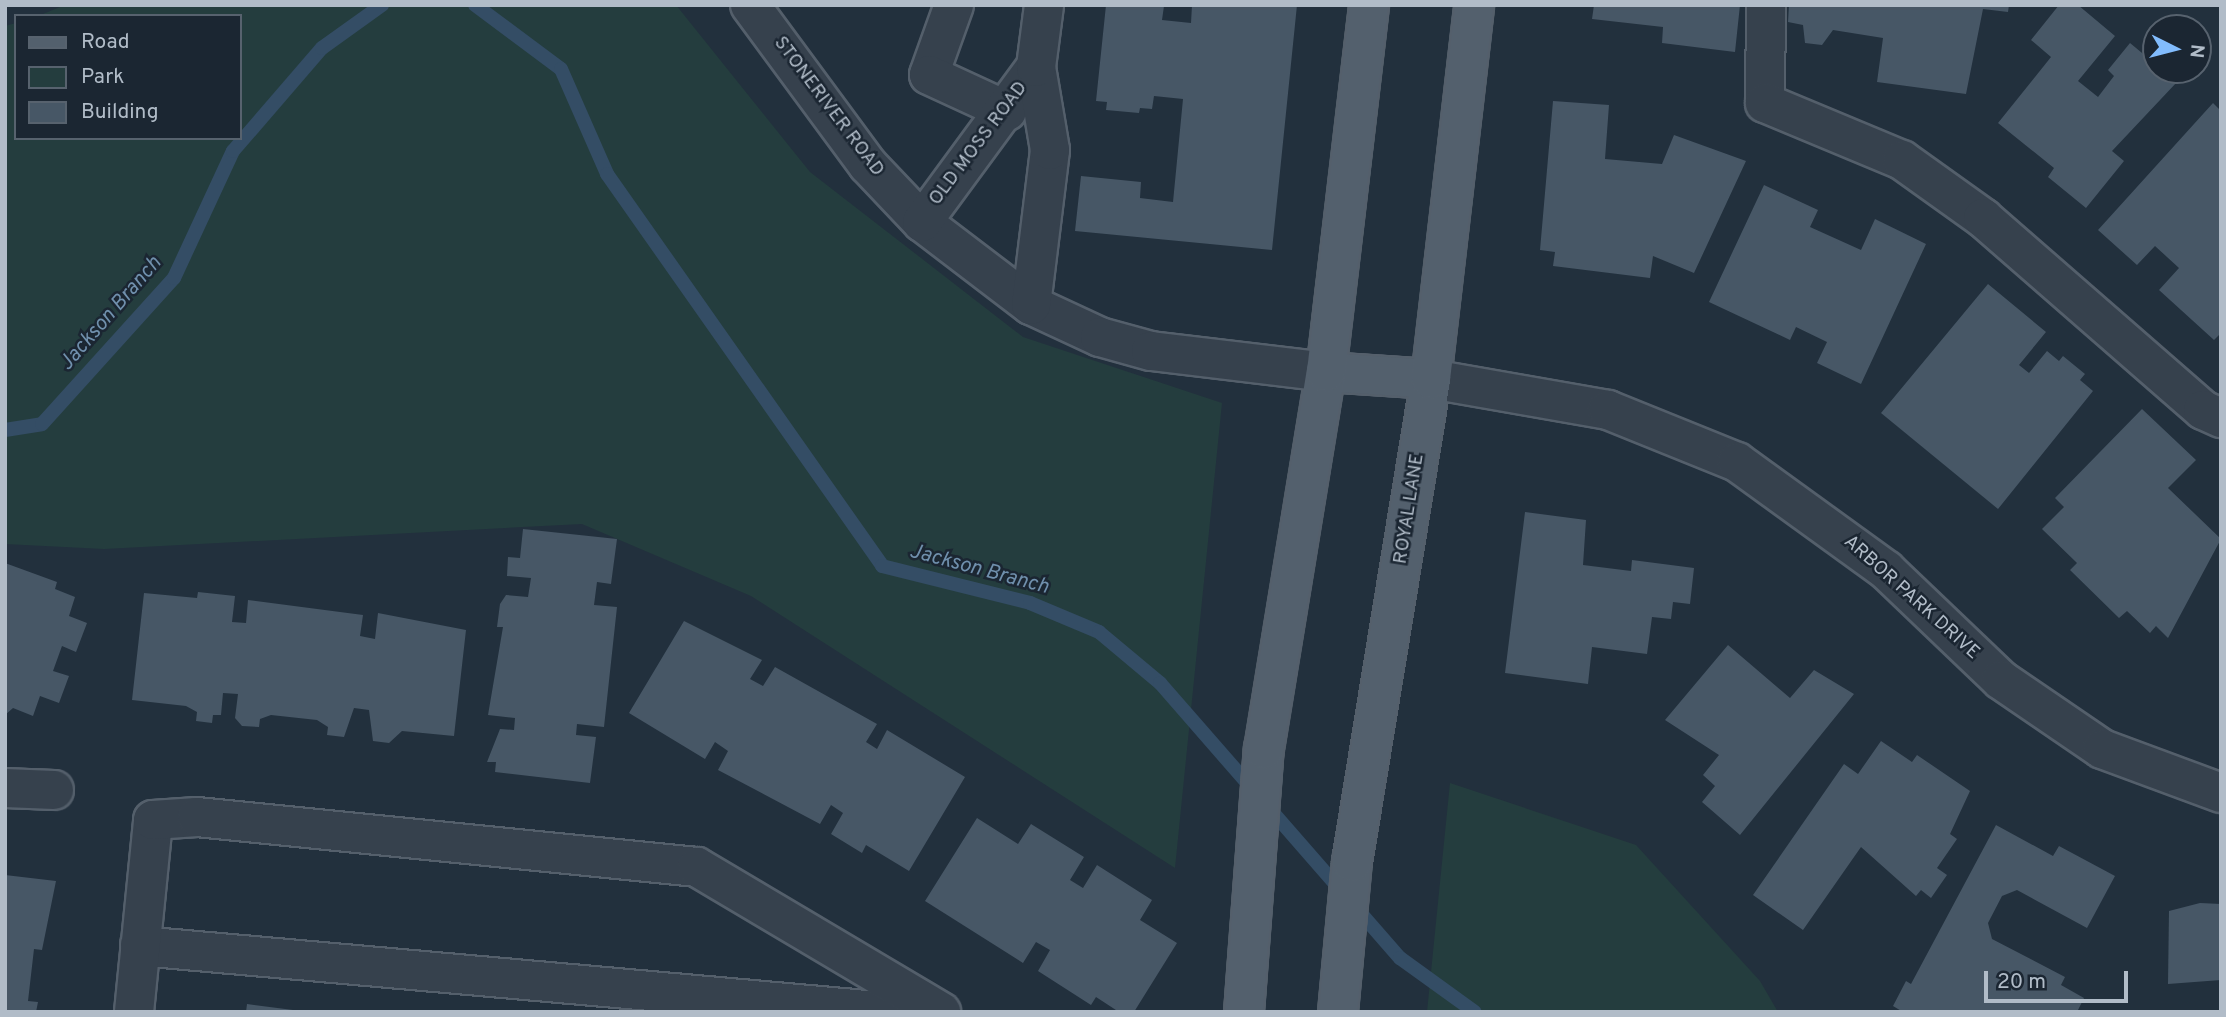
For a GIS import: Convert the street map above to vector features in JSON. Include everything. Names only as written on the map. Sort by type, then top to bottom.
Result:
[{"type":"main road","points":[[1244,1012],[1264,749],[1295,539],[1326,372],[1369,5]]},
{"type":"main road","name":"ROYAL LANE","points":[[1338,1012],[1352,862],[1431,379],[1474,5]]},
{"type":"main road","points":[[1326,372],[1431,379]]},
{"type":"street","name":"STONERIVER ROAD","points":[[750,5],[868,165],[922,222],[1031,304],[1100,337],[1151,351],[1326,372]]},
{"type":"street","points":[[954,5],[929,75],[1007,111]]},
{"type":"street","name":"OLD MOSS ROAD","points":[[1031,304],[1051,150],[1036,66],[1044,5]]},
{"type":"street","points":[[1766,5],[1766,103],[1902,160],[1983,218],[2203,410],[2221,418]]},
{"type":"street","name":"OLD MOSS ROAD","points":[[922,222],[1007,111],[1036,66]]},
{"type":"street","name":"ARBOR PARK DRIVE","points":[[1431,379],[1608,410],[1737,462],[1886,570],[2001,680],[2102,749],[2221,793]]},
{"type":"street","points":[[5,788],[54,790]]},
{"type":"street","points":[[134,1012],[153,820],[197,817],[697,867],[941,1012]]},
{"type":"street","points":[[140,946],[889,1012]]},
{"type":"green space","points":[[65,5],[676,5],[810,172],[1023,337],[1222,403],[1175,868],[751,596],[582,524],[104,549],[5,544],[5,26],[14,24],[14,140],[242,140],[242,14],[43,14]]},
{"type":"green space","points":[[1450,783],[1636,845],[1760,981],[1778,1012],[1427,1012]]},
{"type":"building","points":[[1106,5],[1164,6],[1162,20],[1191,23],[1192,5],[1297,5],[1272,250],[1075,231],[1081,176],[1141,182],[1140,198],[1173,202],[1183,99],[1154,96],[1152,109],[1140,108],[1139,113],[1106,110],[1107,102],[1096,101]]},
{"type":"building","points":[[1594,5],[1740,5],[1735,52],[1662,43],[1663,27],[1592,19]]},
{"type":"building","points":[[1789,5],[2009,5],[2008,12],[1983,9],[1966,94],[1877,82],[1883,38],[1833,30],[1822,45],[1805,43],[1803,25],[1788,22]]},
{"type":"building","points":[[2059,5],[2078,5],[2115,36],[2078,81],[2098,97],[2114,76],[2108,70],[2130,43],[2142,53],[2142,84],[2175,84],[2112,151],[2124,161],[2086,208],[2048,177],[2054,168],[1998,123],[2051,57],[2031,40]]},
{"type":"building","points":[[1553,101],[1609,105],[1605,159],[1662,164],[1674,135],[1746,161],[1694,273],[1653,256],[1650,278],[1553,266],[1555,252],[1540,250]]},
{"type":"building","points":[[2213,103],[2221,111],[2221,333],[2214,340],[2159,290],[2179,268],[2155,246],[2137,265],[2098,230]]},
{"type":"building","points":[[1764,185],[1818,210],[1810,227],[1861,250],[1875,219],[1926,244],[1861,384],[1817,363],[1827,342],[1796,327],[1790,340],[1709,302]]},
{"type":"building","points":[[1988,284],[2046,332],[2019,365],[2029,373],[2047,351],[2059,361],[2063,356],[2085,374],[2080,380],[2093,391],[1998,509],[1881,413]]},
{"type":"building","points":[[2142,409],[2196,460],[2168,488],[2221,539],[2168,638],[2156,626],[2150,633],[2127,611],[2119,618],[2070,570],[2077,563],[2042,529],[2064,507],[2055,498]]},
{"type":"building","points":[[1525,512],[1586,520],[1583,565],[1631,571],[1632,560],[1694,568],[1690,604],[1673,602],[1671,619],[1652,617],[1647,654],[1592,647],[1588,684],[1505,673]]},
{"type":"building","points":[[523,529],[617,539],[611,584],[597,582],[594,605],[617,607],[604,727],[577,724],[576,735],[596,737],[590,783],[495,772],[496,762],[487,762],[500,729],[514,730],[515,718],[488,715],[503,627],[497,627],[500,604],[506,595],[528,597],[531,578],[507,576],[508,557],[520,558]]},
{"type":"building","points":[[5,563],[57,582],[55,589],[75,597],[69,616],[87,623],[76,652],[62,646],[53,671],[69,676],[59,703],[40,696],[33,716],[13,708],[5,715]]},
{"type":"building","points":[[198,592],[235,596],[232,622],[246,623],[248,600],[363,615],[360,636],[375,639],[378,613],[466,630],[454,736],[402,731],[389,743],[373,741],[369,710],[354,708],[344,737],[327,735],[328,727],[317,720],[271,715],[260,719],[259,727],[242,726],[235,718],[238,694],[223,693],[221,715],[213,715],[212,723],[196,721],[197,712],[186,706],[132,700],[144,593],[197,598]]},
{"type":"building","points":[[684,621],[762,660],[750,679],[763,686],[775,667],[877,724],[866,742],[877,749],[887,730],[965,777],[909,871],[866,845],[862,853],[831,834],[843,813],[831,805],[820,824],[718,770],[728,751],[715,742],[705,759],[629,713]]},
{"type":"building","points":[[1728,645],[1790,698],[1814,670],[1854,694],[1740,835],[1702,802],[1715,786],[1703,775],[1719,755],[1665,720]]},
{"type":"building","points":[[1881,741],[1912,762],[1917,755],[1970,791],[1950,834],[1957,839],[1937,868],[1947,875],[1931,898],[1921,890],[1916,896],[1861,847],[1803,930],[1753,895],[1844,764],[1858,774]]},
{"type":"building","points":[[977,818],[1018,844],[1031,824],[1084,857],[1070,880],[1083,888],[1097,865],[1152,900],[1140,920],[1177,943],[1134,1012],[1119,1012],[1096,997],[1091,1005],[1038,971],[1050,950],[1036,942],[1023,963],[925,901]]},
{"type":"building","points":[[1996,825],[2053,856],[2059,846],[2115,876],[2087,928],[2017,890],[2002,896],[1988,923],[1992,939],[2065,977],[2061,985],[2084,998],[2077,1012],[1903,1012],[1893,1006],[1906,981],[1911,984]]},
{"type":"building","points":[[5,875],[56,881],[42,950],[34,949],[28,1001],[38,1002],[36,1012],[5,1012]]},
{"type":"building","points":[[2200,903],[2221,904],[2221,980],[2168,984],[2169,911]]},
{"type":"building","points":[[247,1004],[293,1010],[293,1012],[246,1012]]},
{"type":"waterway","name":"Jackson Branch","points":[[5,430],[42,424],[174,278],[233,151],[322,48],[382,5]]},
{"type":"waterway","name":"Jackson Branch","points":[[475,5],[561,69],[607,174],[882,566],[1030,603],[1099,632],[1160,683],[1400,958],[1475,1012]]}]
